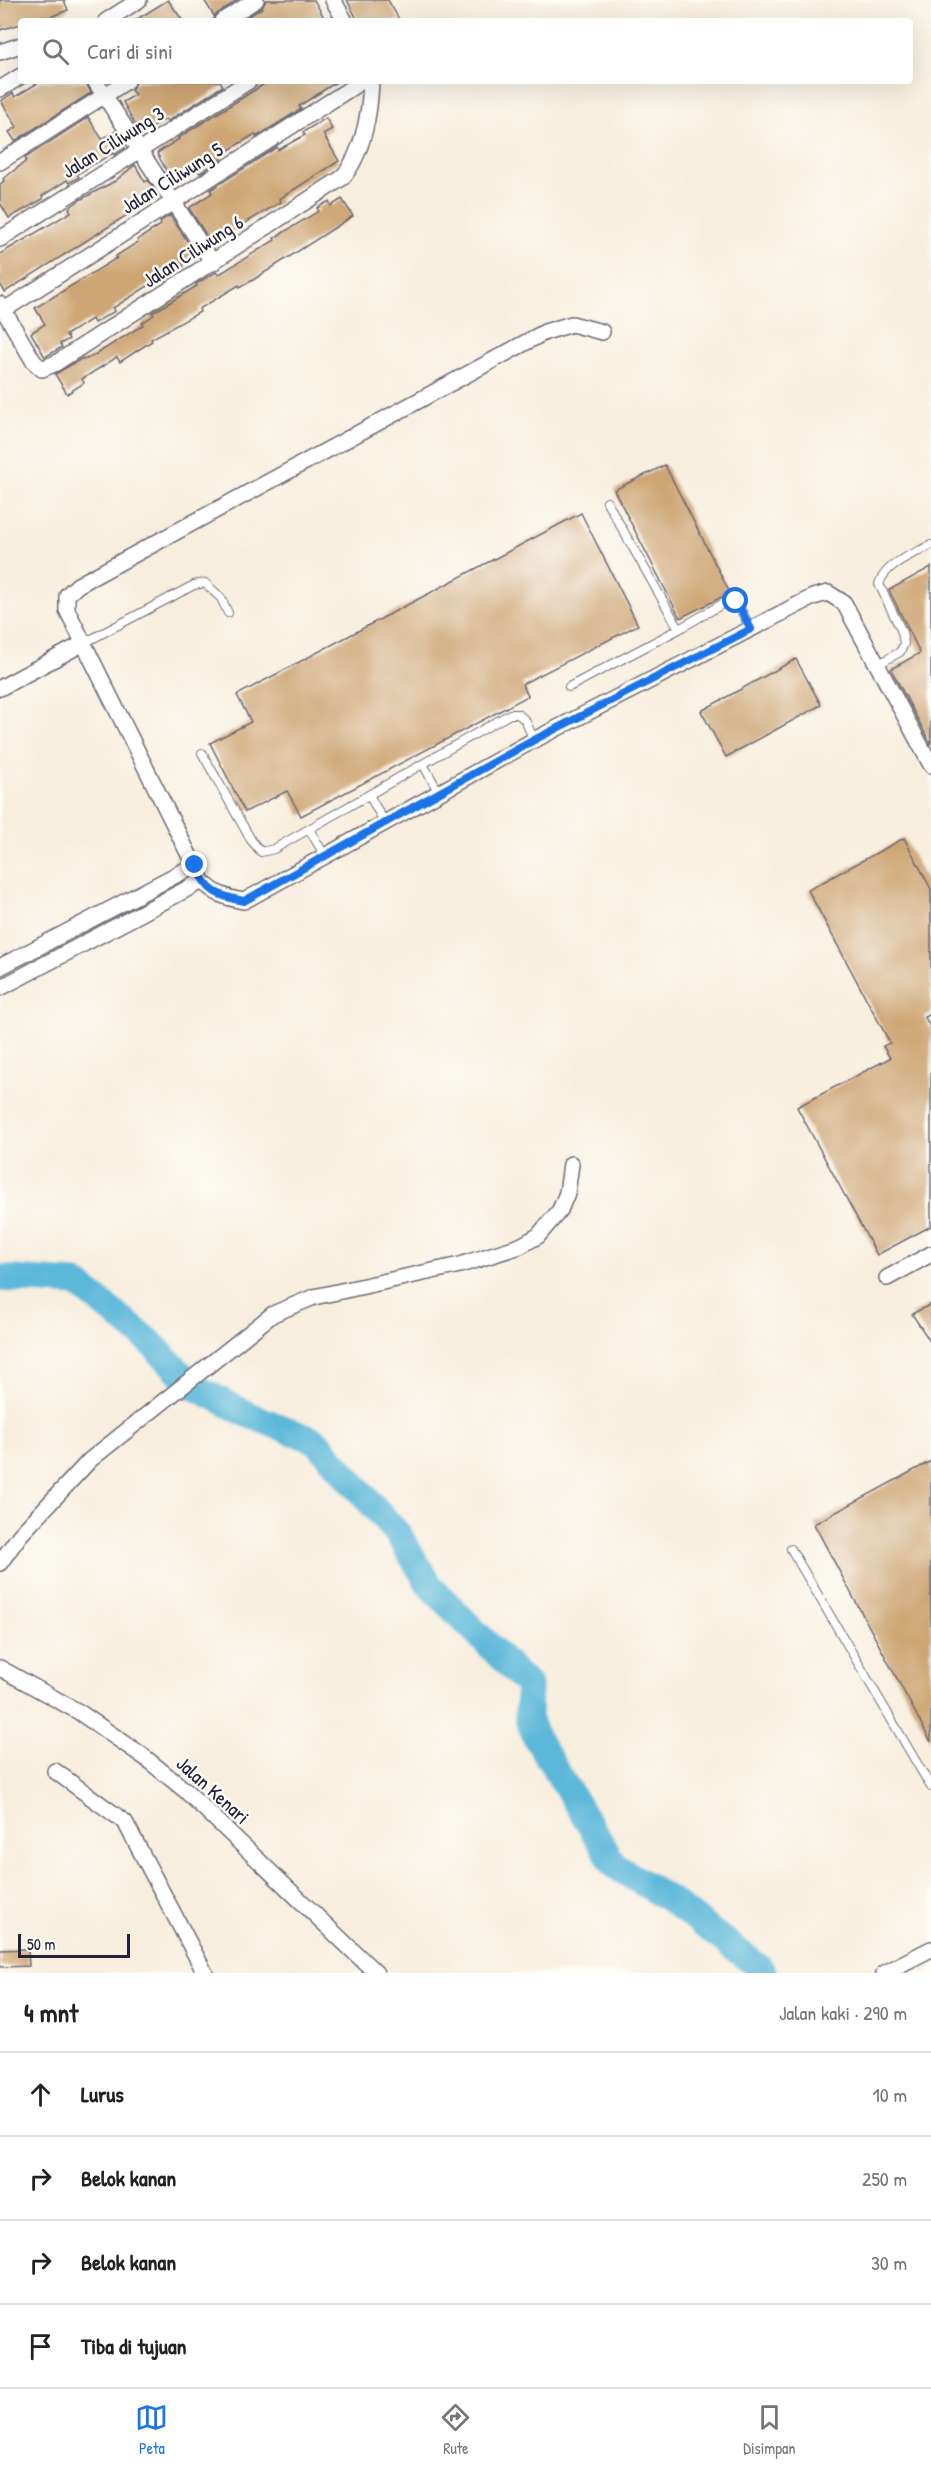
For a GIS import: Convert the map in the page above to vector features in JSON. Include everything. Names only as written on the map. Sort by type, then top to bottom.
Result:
[{"type":"street","points":[[227,18],[256,0]]},
{"type":"street","points":[[333,0],[342,18]]},
{"type":"street","points":[[108,18],[136,1]]},
{"type":"street","points":[[0,52],[18,46]]},
{"type":"street","points":[[0,89],[18,78]]},
{"type":"street","points":[[96,84],[213,263]]},
{"type":"street","points":[[0,162],[122,84]]},
{"type":"street","name":"Jalan Ciliwung 3","points":[[0,239],[244,84]]},
{"type":"street","name":"Jalan Ciliwung 5","points":[[2,307],[174,202],[357,84]]},
{"type":"street","name":"Jalan Ciliwung 6","points":[[2,307],[34,362],[42,369],[56,363],[342,178],[357,157],[370,96],[370,84]]},
{"type":"street","points":[[602,332],[573,324],[545,332],[78,585],[67,595],[67,610],[202,881],[212,891],[223,897],[244,901],[534,740],[813,597],[828,593],[844,603],[931,765]]},
{"type":"street","points":[[0,688],[84,643]]},
{"type":"street","points":[[0,967],[195,865]]},
{"type":"street","points":[[0,988],[202,881]]},
{"type":"street","points":[[0,1563],[20,1534],[90,1460],[273,1314],[314,1297],[460,1265],[520,1246],[538,1236],[560,1210],[567,1193],[571,1164]]},
{"type":"street","points":[[887,1278],[931,1254]]},
{"type":"street","name":"Jalan Kenari","points":[[0,1668],[79,1712],[143,1756],[186,1791],[376,1973]]},
{"type":"street","points":[[55,1771],[125,1822],[205,1973]]},
{"type":"street","points":[[884,1973],[931,1948]]},
{"type":"lane","points":[[607,502],[679,629]]},
{"type":"lane","points":[[877,665],[900,652],[904,644],[902,632],[879,584],[883,574],[931,545]]},
{"type":"lane","points":[[84,643],[194,585],[206,583],[214,590],[228,613]]},
{"type":"lane","points":[[569,687],[731,599],[736,601],[751,629]]},
{"type":"lane","points":[[202,753],[250,840],[261,852],[274,849],[510,714],[518,714],[525,720],[534,740]]},
{"type":"lane","points":[[423,764],[439,793]]},
{"type":"lane","points":[[369,795],[385,823]]},
{"type":"lane","points":[[309,829],[325,856]]},
{"type":"lane","points":[[791,1549],[931,1787]]},
{"type":"building","points":[[0,0],[64,0],[68,10],[48,18],[18,18],[18,25],[0,30]]},
{"type":"building","points":[[168,0],[181,18],[139,18]]},
{"type":"building","points":[[204,0],[237,0],[214,16]]},
{"type":"building","points":[[266,0],[314,0],[324,18],[246,18],[262,8]]},
{"type":"building","points":[[347,0],[388,0],[398,18],[356,18]]},
{"type":"building","points":[[36,84],[86,84],[91,93],[15,141],[9,132],[17,127],[1,101],[13,93],[15,97]]},
{"type":"building","points":[[135,84],[222,84],[223,86],[168,121],[166,119],[141,135],[123,102],[135,95],[131,90]]},
{"type":"building","points":[[264,84],[333,84],[299,106],[301,109],[220,156],[222,159],[200,173],[196,169],[173,183],[157,153]]},
{"type":"building","points":[[88,117],[102,139],[116,131],[125,148],[77,174],[79,177],[69,183],[67,180],[42,196],[43,199],[9,218],[0,203],[0,184],[4,181],[3,179],[25,162],[25,158]]},
{"type":"building","points":[[326,118],[332,129],[323,134],[339,161],[279,199],[281,202],[211,243],[189,208],[212,193],[210,190],[277,147],[278,150],[305,135],[303,132]]},
{"type":"building","points":[[135,165],[145,182],[148,180],[156,192],[141,202],[143,205],[5,292],[0,284],[0,254],[71,212],[69,208],[115,181]]},
{"type":"building","points":[[342,199],[353,216],[253,280],[240,287],[239,285],[199,309],[200,312],[151,339],[152,341],[120,362],[117,357],[82,379],[84,383],[67,394],[55,374],[83,358],[84,360],[93,356],[143,325],[142,323],[154,315],[152,313],[216,272],[218,275],[275,240],[274,238],[319,211],[317,208],[329,201],[331,206]]},
{"type":"building","points":[[170,215],[195,253],[194,256],[183,263],[184,266],[174,272],[173,270],[113,308],[115,311],[94,323],[92,319],[66,335],[69,339],[60,344],[62,347],[45,357],[31,333],[45,324],[35,308],[117,258],[116,256],[161,225],[160,222]]},
{"type":"building","points":[[665,465],[730,593],[680,618],[614,490]]},
{"type":"building","points":[[581,513],[638,625],[522,684],[528,696],[301,816],[287,791],[245,812],[210,743],[251,722],[237,695]]},
{"type":"building","points":[[931,567],[931,744],[891,669],[920,653],[889,590]]},
{"type":"building","points":[[796,659],[821,705],[726,757],[701,711]]},
{"type":"building","points":[[904,838],[931,889],[931,1014],[925,1017],[931,1029],[931,1226],[877,1255],[797,1107],[890,1058],[883,1046],[890,1043],[808,890]]},
{"type":"building","points":[[931,1304],[931,1343],[912,1314]]},
{"type":"building","points":[[931,1461],[931,1742],[814,1524]]},
{"type":"building","points":[[28,1949],[29,1966],[0,1967],[0,1950]]},
{"type":"waterway","points":[[0,1278],[76,1283],[148,1340],[193,1386],[249,1415],[316,1441],[398,1534],[431,1587],[529,1686],[528,1718],[536,1738],[615,1866],[670,1900],[759,1967],[763,1973]]},
{"type":"route","points":[[195,865],[202,881],[212,891],[223,897],[244,901],[534,740],[751,629],[736,601]]}]
